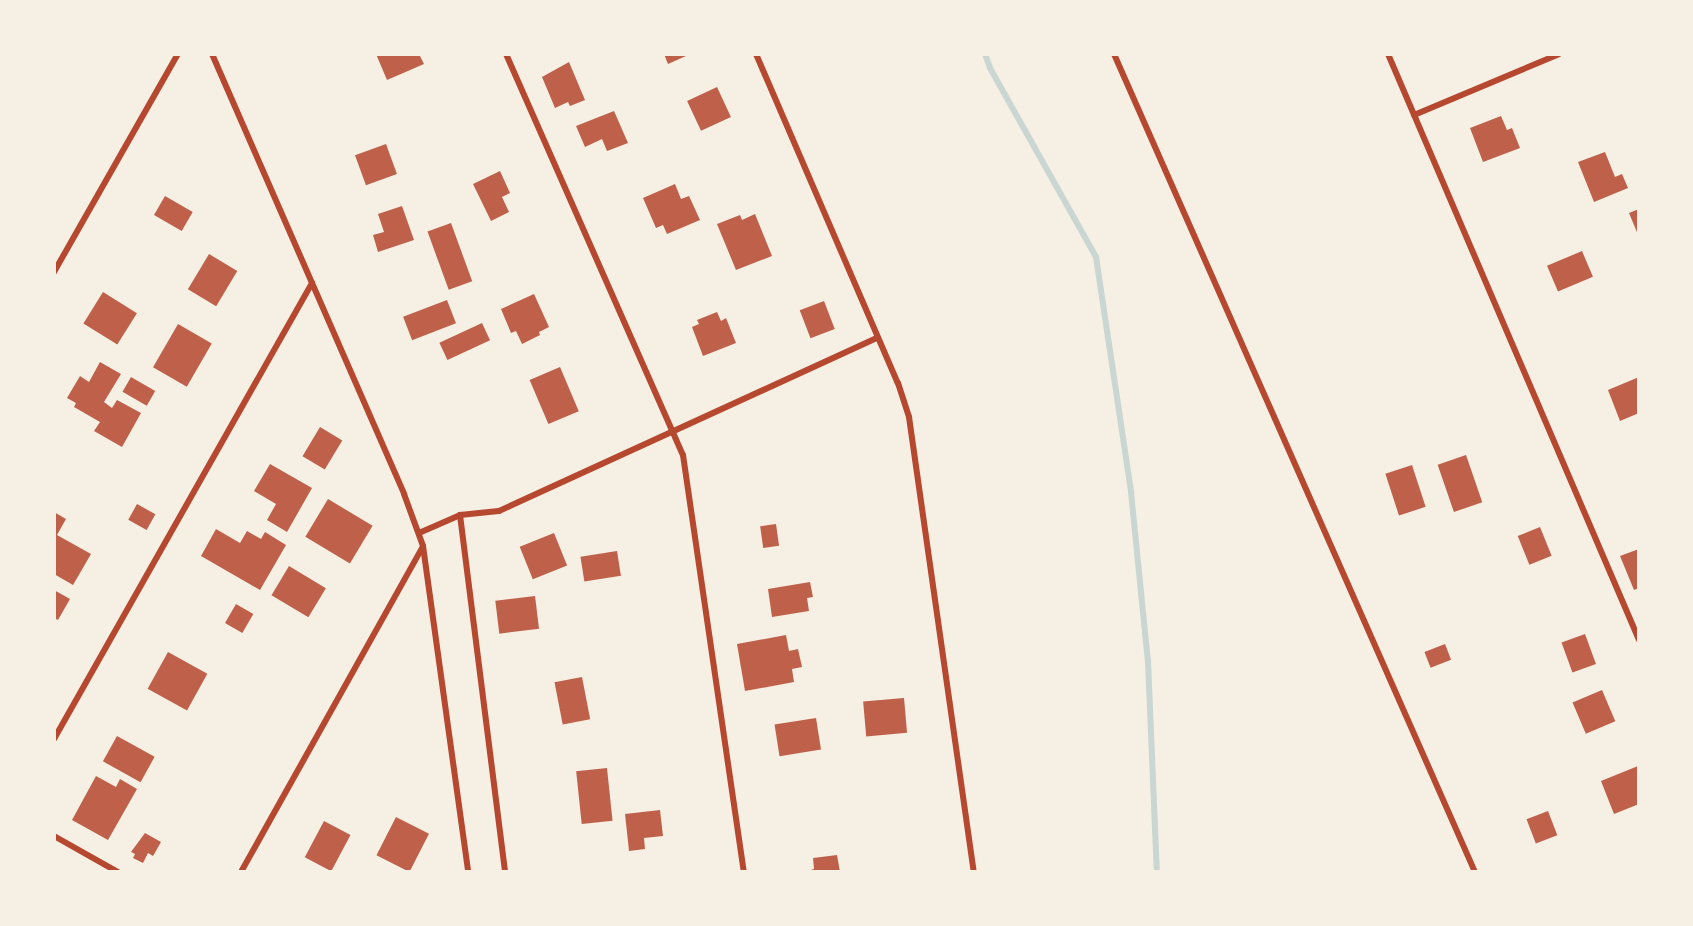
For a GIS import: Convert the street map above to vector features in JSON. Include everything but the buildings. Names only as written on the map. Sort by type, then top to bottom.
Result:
[{"type":"street","points":[[54,272],[178,54]]},
{"type":"street","points":[[212,54],[419,533],[423,546],[468,872]]},
{"type":"street","points":[[506,54],[683,455],[744,872]]},
{"type":"street","points":[[756,54],[898,383],[909,417],[974,872]]},
{"type":"street","points":[[1114,54],[1302,486],[1474,872]]},
{"type":"street","points":[[1388,54],[1639,640]]},
{"type":"street","points":[[1414,115],[1559,54]]},
{"type":"street","points":[[54,739],[312,284]]},
{"type":"street","points":[[419,533],[460,515],[499,511],[877,338]]},
{"type":"street","points":[[460,515],[505,872]]},
{"type":"street","points":[[241,872],[423,546]]},
{"type":"street","points":[[54,836],[118,872]]},
{"type":"waterway","points":[[985,54],[990,68],[1096,257],[1131,492],[1148,661],[1157,872]]}]
